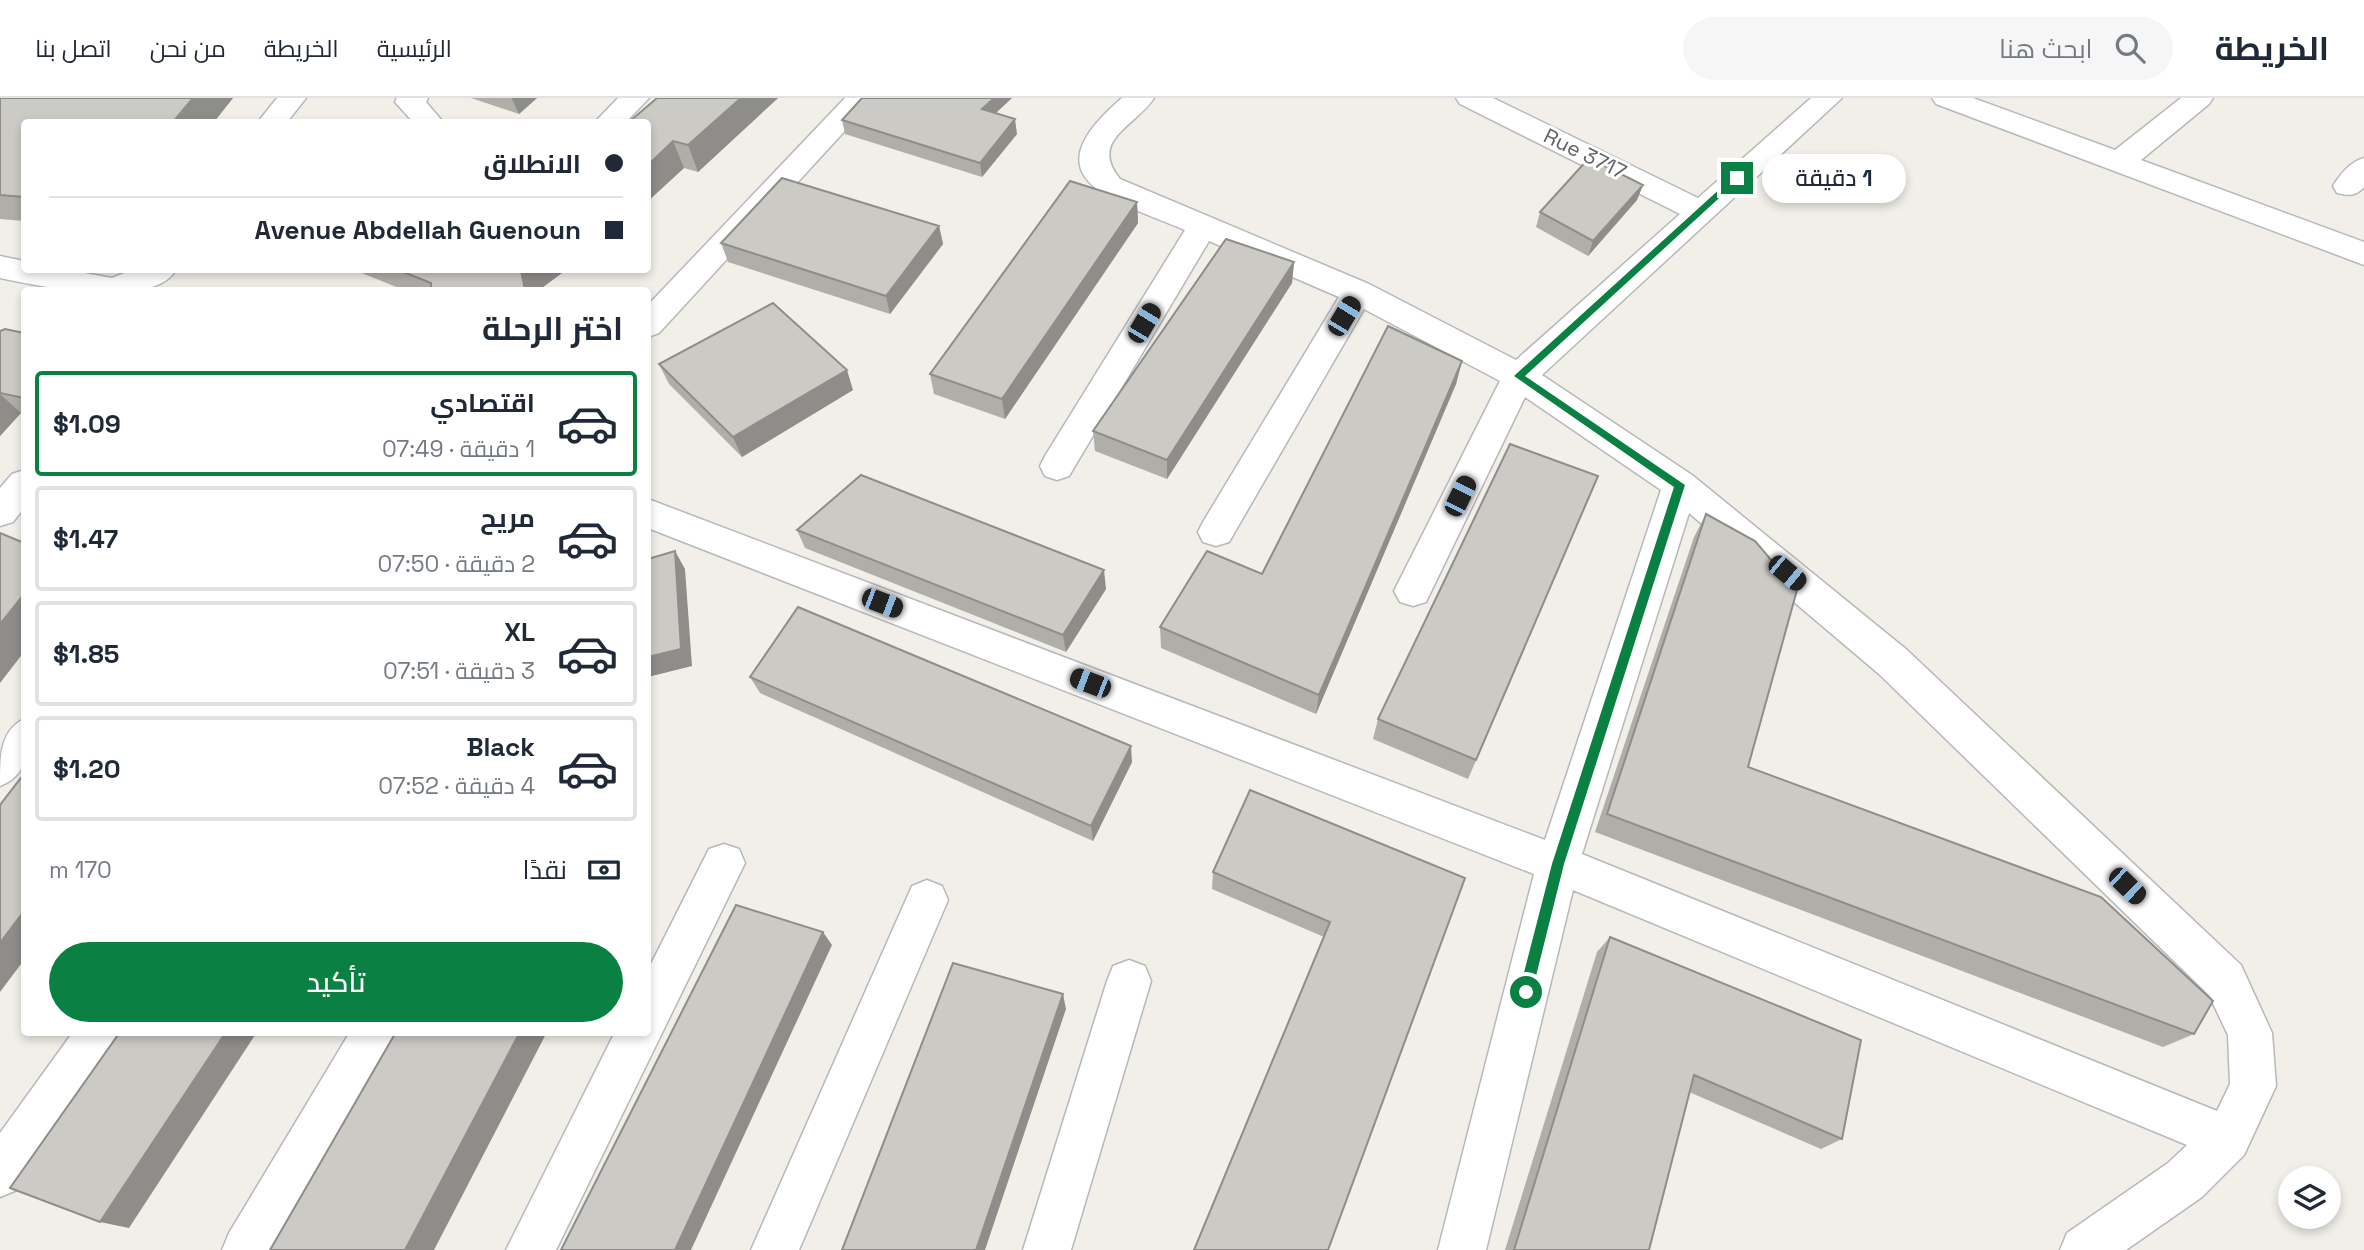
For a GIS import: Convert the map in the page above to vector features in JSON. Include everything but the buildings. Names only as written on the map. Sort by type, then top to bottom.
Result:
[{"type":"street","points":[[274,119],[292,98]]},
{"type":"street","points":[[612,119],[635,98]]},
{"type":"street","points":[[651,323],[861,98]]},
{"type":"street","points":[[1140,98],[1099,134],[1093,154],[1096,173],[1109,186],[1358,292],[1519,376],[1680,485],[1893,662],[2225,980],[2250,1033],[2253,1086],[2228,1139],[2185,1180],[2084,1250]]},
{"type":"street","name":"Rue 3717","points":[[1470,98],[1700,211]]},
{"type":"street","points":[[1413,591],[1519,376],[1828,98]]},
{"type":"street","points":[[1946,98],[2364,254]]},
{"type":"street","points":[[2120,162],[2199,98]]},
{"type":"street","points":[[407,99],[426,119]]},
{"type":"street","points":[[1057,466],[1202,227]]},
{"type":"street","points":[[0,267],[21,271]]},
{"type":"street","points":[[30,273],[100,287]]},
{"type":"street","points":[[122,287],[153,273]]},
{"type":"street","points":[[1216,532],[1358,292]]},
{"type":"street","points":[[1462,1250],[1558,864],[1680,485]]},
{"type":"street","points":[[0,512],[21,488]]},
{"type":"street","points":[[651,514],[1558,864],[2228,1139]]},
{"type":"street","points":[[0,768],[21,740]]},
{"type":"street","points":[[651,1009],[724,863]]},
{"type":"street","points":[[775,1250],[927,900]]},
{"type":"street","points":[[1047,1250],[1129,981]]},
{"type":"street","points":[[0,1173],[98,1036]]},
{"type":"street","points":[[246,1250],[374,1036]]},
{"type":"street","points":[[530,1250],[637,1036]]},
{"type":"route","points":[[1526,992],[1558,864],[1680,485],[1519,376],[1737,178]]}]
